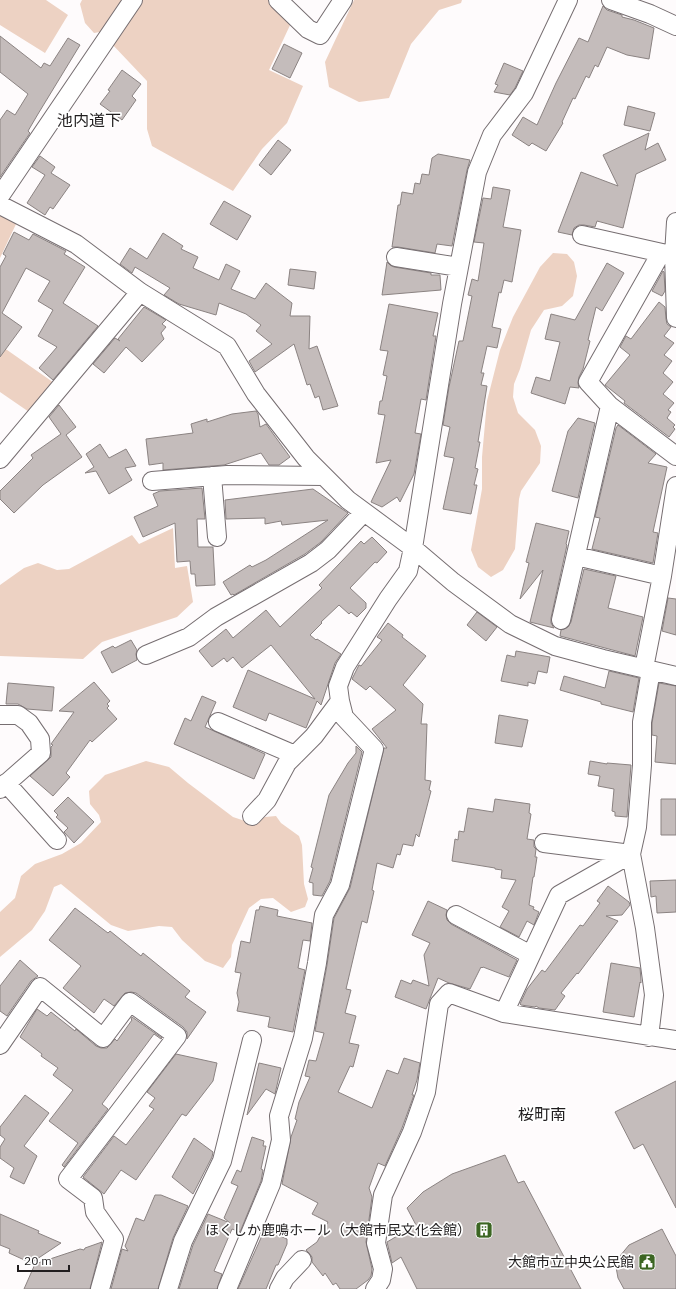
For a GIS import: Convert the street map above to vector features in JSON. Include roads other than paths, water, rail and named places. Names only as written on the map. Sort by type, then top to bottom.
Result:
[{"type":"street","points":[[0,196],[132,0]]},
{"type":"street","points":[[278,0],[308,29],[320,35],[342,0]]},
{"type":"street","points":[[227,1289],[271,1184],[281,1140],[279,1116],[303,1038],[324,915],[340,886],[374,749],[344,717],[338,686],[345,666],[408,571],[459,268],[477,172],[492,134],[524,93],[568,0]]},
{"type":"street","points":[[611,0],[631,3],[676,26]]},
{"type":"street","points":[[0,205],[76,244],[140,292],[227,346],[256,394],[306,458],[348,500],[413,548],[453,582],[510,624],[555,646],[676,676]]},
{"type":"street","points":[[676,222],[668,254],[588,382],[610,406],[676,456]]},
{"type":"street","points":[[582,235],[668,254]]},
{"type":"street","points":[[668,254],[676,291],[676,318]]},
{"type":"street","points":[[396,257],[459,268]]},
{"type":"street","points":[[0,459],[140,292]]},
{"type":"street","points":[[561,620],[610,406]]},
{"type":"street","points":[[152,481],[227,475],[324,476]]},
{"type":"street","points":[[212,476],[217,537]]},
{"type":"street","points":[[649,1037],[654,995],[645,928],[630,854],[637,827],[642,764],[642,722],[648,669],[676,486]]},
{"type":"street","points":[[146,655],[190,637],[216,617],[311,563],[328,550],[364,512]]},
{"type":"street","points":[[576,556],[662,576]]},
{"type":"street","points":[[252,816],[267,800],[287,763],[314,736],[340,701]]},
{"type":"street","points":[[0,715],[18,715],[29,723],[40,739],[41,746],[41,753],[3,786],[57,840]]},
{"type":"street","points":[[218,722],[295,755]]},
{"type":"street","points":[[544,843],[630,854]]},
{"type":"street","points":[[504,1014],[559,895],[630,854]]},
{"type":"street","points":[[456,915],[531,955]]},
{"type":"street","points":[[0,1045],[40,987],[103,1038],[130,1002],[177,1036],[68,1179],[93,1198],[95,1212],[114,1239],[100,1289]]},
{"type":"street","points":[[375,1289],[381,1280],[383,1269],[376,1243],[383,1195],[412,1132],[426,1092],[439,1004],[449,993],[504,1014],[676,1040]]},
{"type":"street","points":[[168,1289],[183,1241],[222,1161],[252,1040]]},
{"type":"street","points":[[279,1289],[285,1278],[302,1260]]},
{"type":"place","name":"ほくしか鹿鳴ホール（大館市民文化会館）","points":[[484,1230]]},
{"type":"place","name":"大館市立中央公民館","points":[[647,1262]]},
{"type":"district","name":"池内道下","points":[[89,120]]},
{"type":"district","name":"桜町南","points":[[542,1114]]}]
